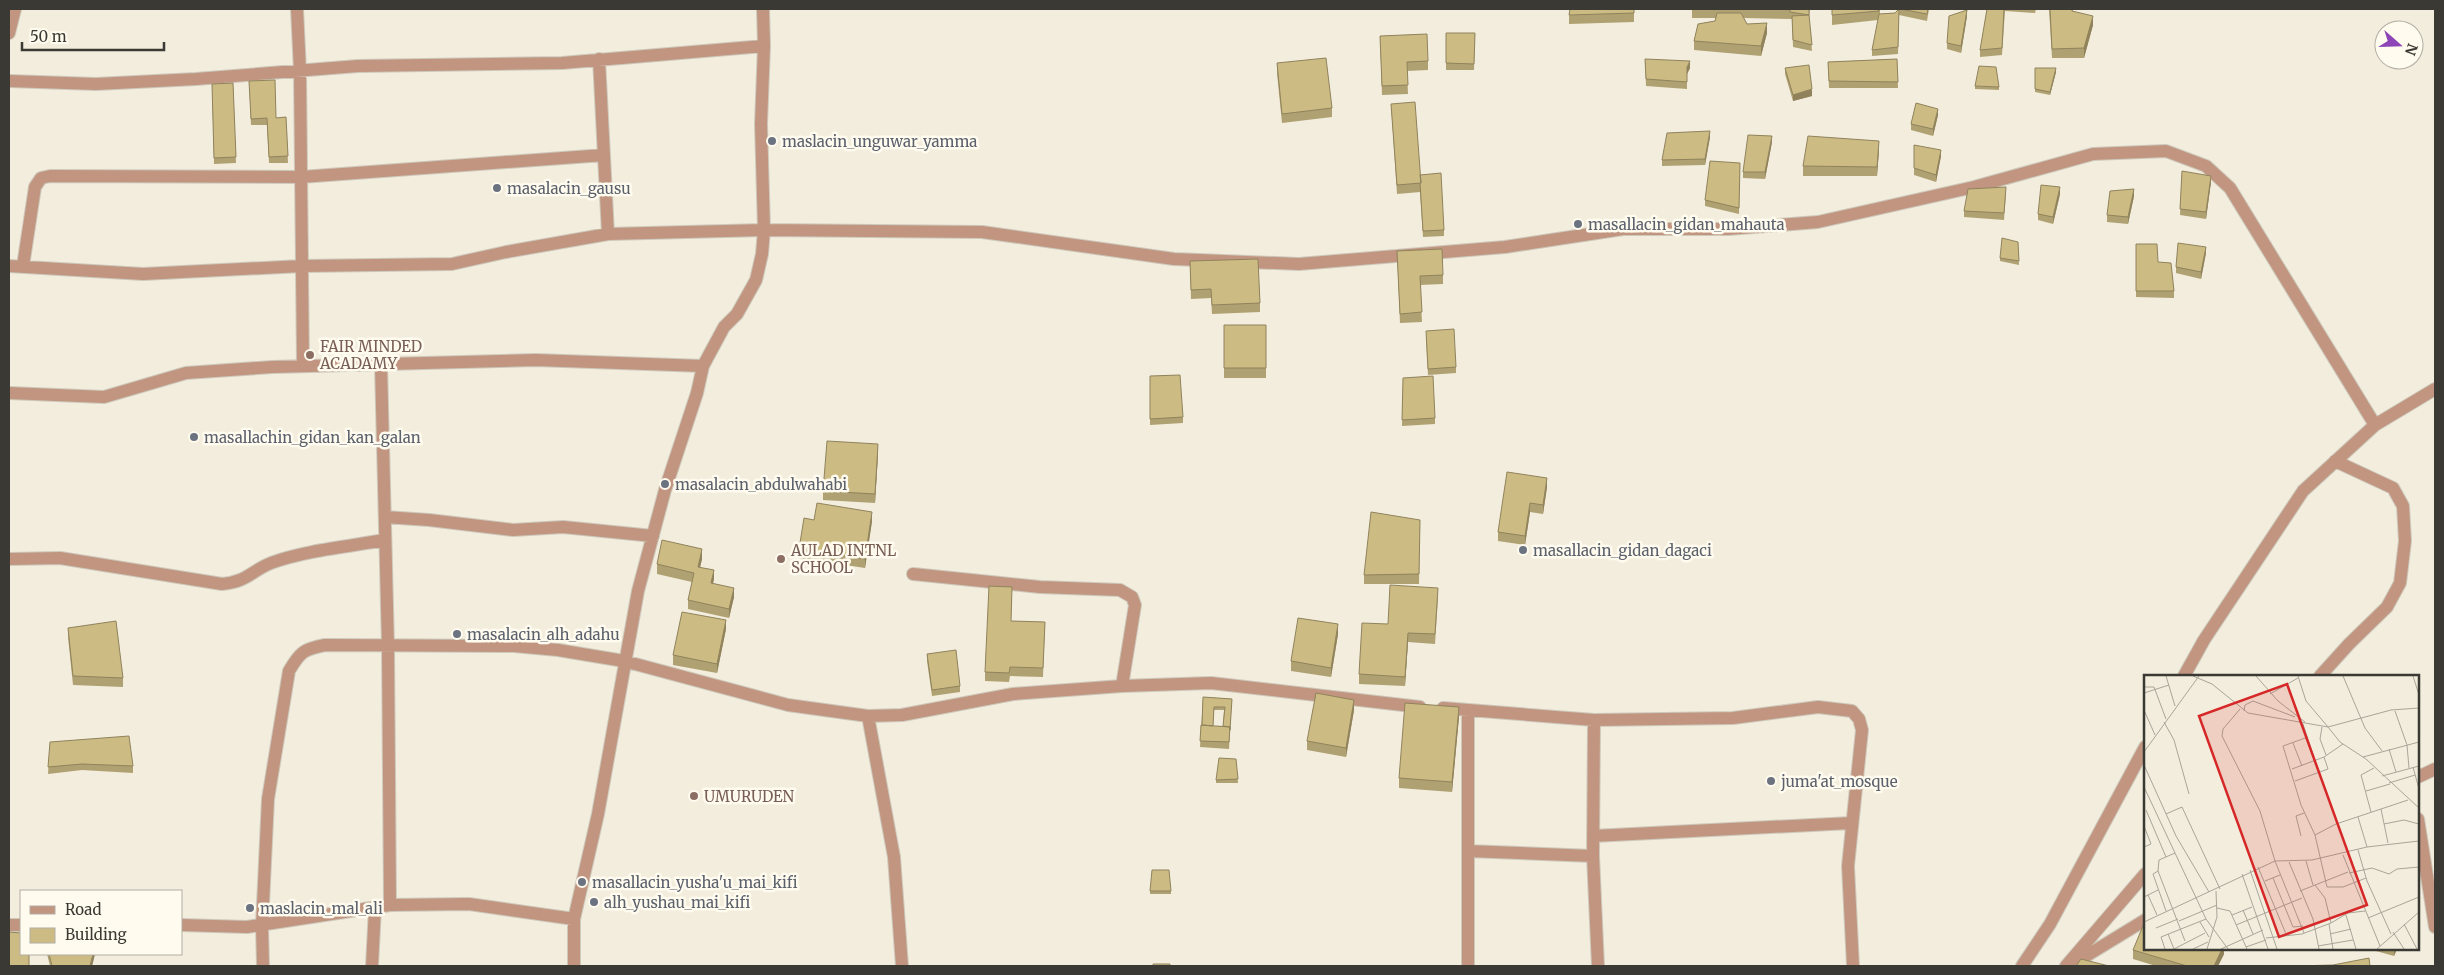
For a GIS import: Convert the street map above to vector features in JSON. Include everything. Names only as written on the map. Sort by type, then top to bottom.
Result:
[{"type":"street","points":[[297,9],[300,71],[303,366]]},
{"type":"street","points":[[574,966],[574,919],[598,814],[638,591],[665,490],[697,393],[703,366],[724,327],[737,314],[756,280],[764,230],[761,124],[764,46],[762,9]]},
{"type":"street","points":[[9,81],[96,84],[196,79],[358,66],[599,60],[764,46]]},
{"type":"street","points":[[599,60],[608,234]]},
{"type":"street","points":[[9,266],[143,274],[302,266],[452,264],[506,252],[608,234],[764,230],[982,232],[1174,259],[1299,264],[1505,247],[1623,229],[1728,229],[1818,222],[1974,187],[2093,154],[2166,151],[2206,166],[2230,188],[2375,425]]},
{"type":"street","points":[[23,266],[35,187],[41,178],[50,176],[301,177],[604,155]]},
{"type":"street","points":[[9,393],[104,397],[186,373],[303,366],[536,360],[703,366]]},
{"type":"street","points":[[381,365],[388,646],[390,905]]},
{"type":"street","points":[[2185,675],[2204,640],[2302,491],[2375,425],[2435,389]]},
{"type":"street","points":[[2321,675],[2387,607],[2400,583],[2405,541],[2403,506],[2393,488],[2335,461]]},
{"type":"street","points":[[385,517],[513,530],[563,527],[653,536]]},
{"type":"street","points":[[9,558],[60,558],[222,584],[237,582],[271,563],[321,551],[385,540]]},
{"type":"street","points":[[913,574],[1040,588],[1120,590],[1132,597],[1135,605],[1122,686]]},
{"type":"street","points":[[263,966],[262,924],[268,799],[290,671],[298,654],[310,648],[325,645],[514,646],[558,650],[624,661],[788,706],[868,716],[902,715],[1013,694],[1122,686],[1211,683],[1376,703],[1594,720],[1733,718],[1818,707],[1852,711],[1859,719],[1862,730],[1848,866],[1853,966]]},
{"type":"street","points":[[1468,710],[1468,966]]},
{"type":"street","points":[[868,716],[894,857],[902,966]]},
{"type":"street","points":[[1594,720],[1593,856],[1598,966]]},
{"type":"street","points":[[2022,966],[2050,924],[2144,749]]},
{"type":"street","points":[[2419,777],[2435,769]]},
{"type":"street","points":[[1593,836],[1851,823]]},
{"type":"street","points":[[2419,825],[2435,927]]},
{"type":"street","points":[[1468,850],[1593,856]]},
{"type":"street","points":[[2068,966],[2144,875]]},
{"type":"street","points":[[182,925],[247,927],[390,905],[469,904],[574,919]]},
{"type":"street","points":[[372,966],[375,908]]},
{"type":"street","points":[[2068,966],[2144,921]]},
{"type":"building","points":[[1570,9],[1634,9],[1634,13],[1569,15]]},
{"type":"building","points":[[1790,9],[1809,9],[1809,15],[1790,12]]},
{"type":"building","points":[[1832,9],[1879,9],[1879,11],[1832,15]]},
{"type":"building","points":[[1899,9],[1898,47],[1872,50],[1879,14],[1895,13]]},
{"type":"building","points":[[1900,9],[1928,9],[1927,14]]},
{"type":"building","points":[[1987,9],[2004,9],[2002,48],[1980,50]]},
{"type":"building","points":[[2050,9],[2072,9],[2072,11],[2093,16],[2084,48],[2052,49]]},
{"type":"building","points":[[1967,10],[1961,46],[1947,43],[1949,16]]},
{"type":"building","points":[[1717,13],[1741,13],[1747,24],[1767,23],[1761,46],[1694,41],[1698,24],[1715,21]]},
{"type":"building","points":[[1809,15],[1812,45],[1793,40],[1792,16]]},
{"type":"building","points":[[1446,33],[1475,33],[1474,64],[1446,63]]},
{"type":"building","points":[[1427,34],[1428,61],[1407,62],[1408,85],[1382,86],[1380,36]]},
{"type":"building","points":[[1326,58],[1332,108],[1282,114],[1277,63]]},
{"type":"building","points":[[1645,59],[1690,61],[1687,67],[1687,82],[1646,79]]},
{"type":"building","points":[[1897,59],[1898,82],[1829,81],[1828,62]]},
{"type":"building","points":[[1809,65],[1812,89],[1793,95],[1785,68]]},
{"type":"building","points":[[1979,66],[1996,67],[1999,87],[1975,86]]},
{"type":"building","points":[[2035,68],[2056,68],[2050,92],[2035,89]]},
{"type":"building","points":[[275,80],[276,118],[286,117],[288,156],[269,157],[267,118],[251,119],[249,81]]},
{"type":"building","points":[[233,83],[236,157],[214,158],[212,84]]},
{"type":"building","points":[[1415,102],[1421,183],[1397,185],[1391,104]]},
{"type":"building","points":[[1916,103],[1938,109],[1933,129],[1911,124]]},
{"type":"building","points":[[1710,131],[1705,159],[1662,160],[1667,133]]},
{"type":"building","points":[[1748,135],[1772,136],[1765,172],[1743,172]]},
{"type":"building","points":[[1808,136],[1879,141],[1877,167],[1803,166]]},
{"type":"building","points":[[1914,145],[1941,150],[1936,175],[1914,168]]},
{"type":"building","points":[[1710,161],[1740,163],[1739,208],[1705,200]]},
{"type":"building","points":[[2182,171],[2211,176],[2206,212],[2180,209]]},
{"type":"building","points":[[1441,173],[1444,230],[1423,231],[1420,175]]},
{"type":"building","points":[[2041,185],[2060,187],[2053,217],[2038,214]]},
{"type":"building","points":[[2006,187],[2004,213],[1964,211],[1968,189]]},
{"type":"building","points":[[2134,189],[2128,217],[2107,215],[2110,191]]},
{"type":"building","points":[[2002,238],[2018,242],[2019,261],[2000,258]]},
{"type":"building","points":[[2178,243],[2206,247],[2201,272],[2176,267]]},
{"type":"building","points":[[2136,244],[2157,244],[2158,262],[2171,263],[2174,291],[2136,291]]},
{"type":"building","points":[[1442,249],[1443,275],[1420,276],[1422,312],[1400,314],[1397,251]]},
{"type":"building","points":[[1258,259],[1260,303],[1212,305],[1211,289],[1191,290],[1190,261]]},
{"type":"building","points":[[1224,325],[1266,325],[1266,368],[1224,368]]},
{"type":"building","points":[[1454,329],[1456,367],[1428,369],[1426,331]]},
{"type":"building","points":[[1180,375],[1183,417],[1150,419],[1150,376]]},
{"type":"building","points":[[1433,376],[1435,418],[1402,420],[1403,378]]},
{"type":"building","points":[[827,441],[878,444],[875,494],[823,491]]},
{"type":"building","points":[[1507,472],[1547,478],[1543,505],[1530,503],[1525,536],[1498,532]]},
{"type":"building","points":[[817,503],[872,512],[865,559],[799,549],[804,518],[814,520]]},
{"type":"building","points":[[1371,512],[1420,520],[1419,574],[1364,575]]},
{"type":"building","points":[[662,540],[702,549],[698,567],[714,570],[711,583],[734,588],[729,609],[688,600],[694,573],[657,564]]},
{"type":"building","points":[[1390,585],[1438,588],[1435,634],[1408,633],[1405,677],[1359,674],[1362,623],[1388,624]]},
{"type":"building","points":[[989,586],[1012,587],[1011,621],[1045,622],[1043,668],[1010,667],[1009,673],[985,672]]},
{"type":"building","points":[[682,612],[726,620],[717,664],[673,655]]},
{"type":"building","points":[[1298,618],[1338,624],[1331,668],[1291,661]]},
{"type":"building","points":[[116,621],[123,678],[73,676],[68,628]]},
{"type":"building","points":[[956,650],[960,686],[932,690],[927,654]]},
{"type":"building","points":[[1316,693],[1354,700],[1346,748],[1307,741]]},
{"type":"building","points":[[1203,697],[1232,699],[1230,730],[1230,727],[1223,726],[1225,707],[1214,707],[1213,726],[1202,725]]},
{"type":"building","points":[[1405,703],[1459,707],[1452,782],[1399,778]]},
{"type":"building","points":[[1201,725],[1230,727],[1229,742],[1200,741]]},
{"type":"building","points":[[129,736],[133,766],[82,764],[48,767],[50,742]]},
{"type":"building","points":[[1219,758],[1236,759],[1238,779],[1216,780]]},
{"type":"building","points":[[1152,870],[1169,870],[1171,891],[1150,891]]},
{"type":"building","points":[[2144,923],[2144,950],[2222,950],[2214,966],[2187,966],[2133,950]]},
{"type":"building","points":[[9,932],[20,933],[20,955],[29,955],[29,966],[9,966]]},
{"type":"building","points":[[49,955],[93,955],[90,966],[52,966]]},
{"type":"building","points":[[2369,958],[2370,966],[2295,966],[2333,965]]},
{"type":"building","points":[[2081,959],[2109,966],[2076,966]]},
{"type":"building","points":[[1153,964],[1170,964],[1170,966],[1153,966]]},
{"type":"place","name":"maslacin_unguwar_yamma","points":[[772,141]]},
{"type":"place","name":"masalacin_gausu","points":[[497,188]]},
{"type":"place","name":"masallacin_gidan_mahauta","points":[[1578,224]]},
{"type":"place","name":"FAIR MINDED ACADAMY","points":[[310,355]]},
{"type":"place","name":"masallachin_gidan_kan_galan","points":[[194,437]]},
{"type":"place","name":"masalacin_abdulwahabi","points":[[665,484]]},
{"type":"place","name":"masallacin_gidan_dagaci","points":[[1523,550]]},
{"type":"place","name":"AULAD INTNL SCHOOL","points":[[781,559]]},
{"type":"place","name":"masalacin_alh_adahu","points":[[457,634]]},
{"type":"place","name":"juma'at_mosque","points":[[1771,781]]},
{"type":"place","name":"UMURUDEN","points":[[694,796]]},
{"type":"place","name":"masallacin_yusha'u_mai_kifi","points":[[582,882]]},
{"type":"place","name":"alh_yushau_mai_kifi","points":[[594,902]]},
{"type":"place","name":"maslacin_mal_ali","points":[[250,908]]}]
